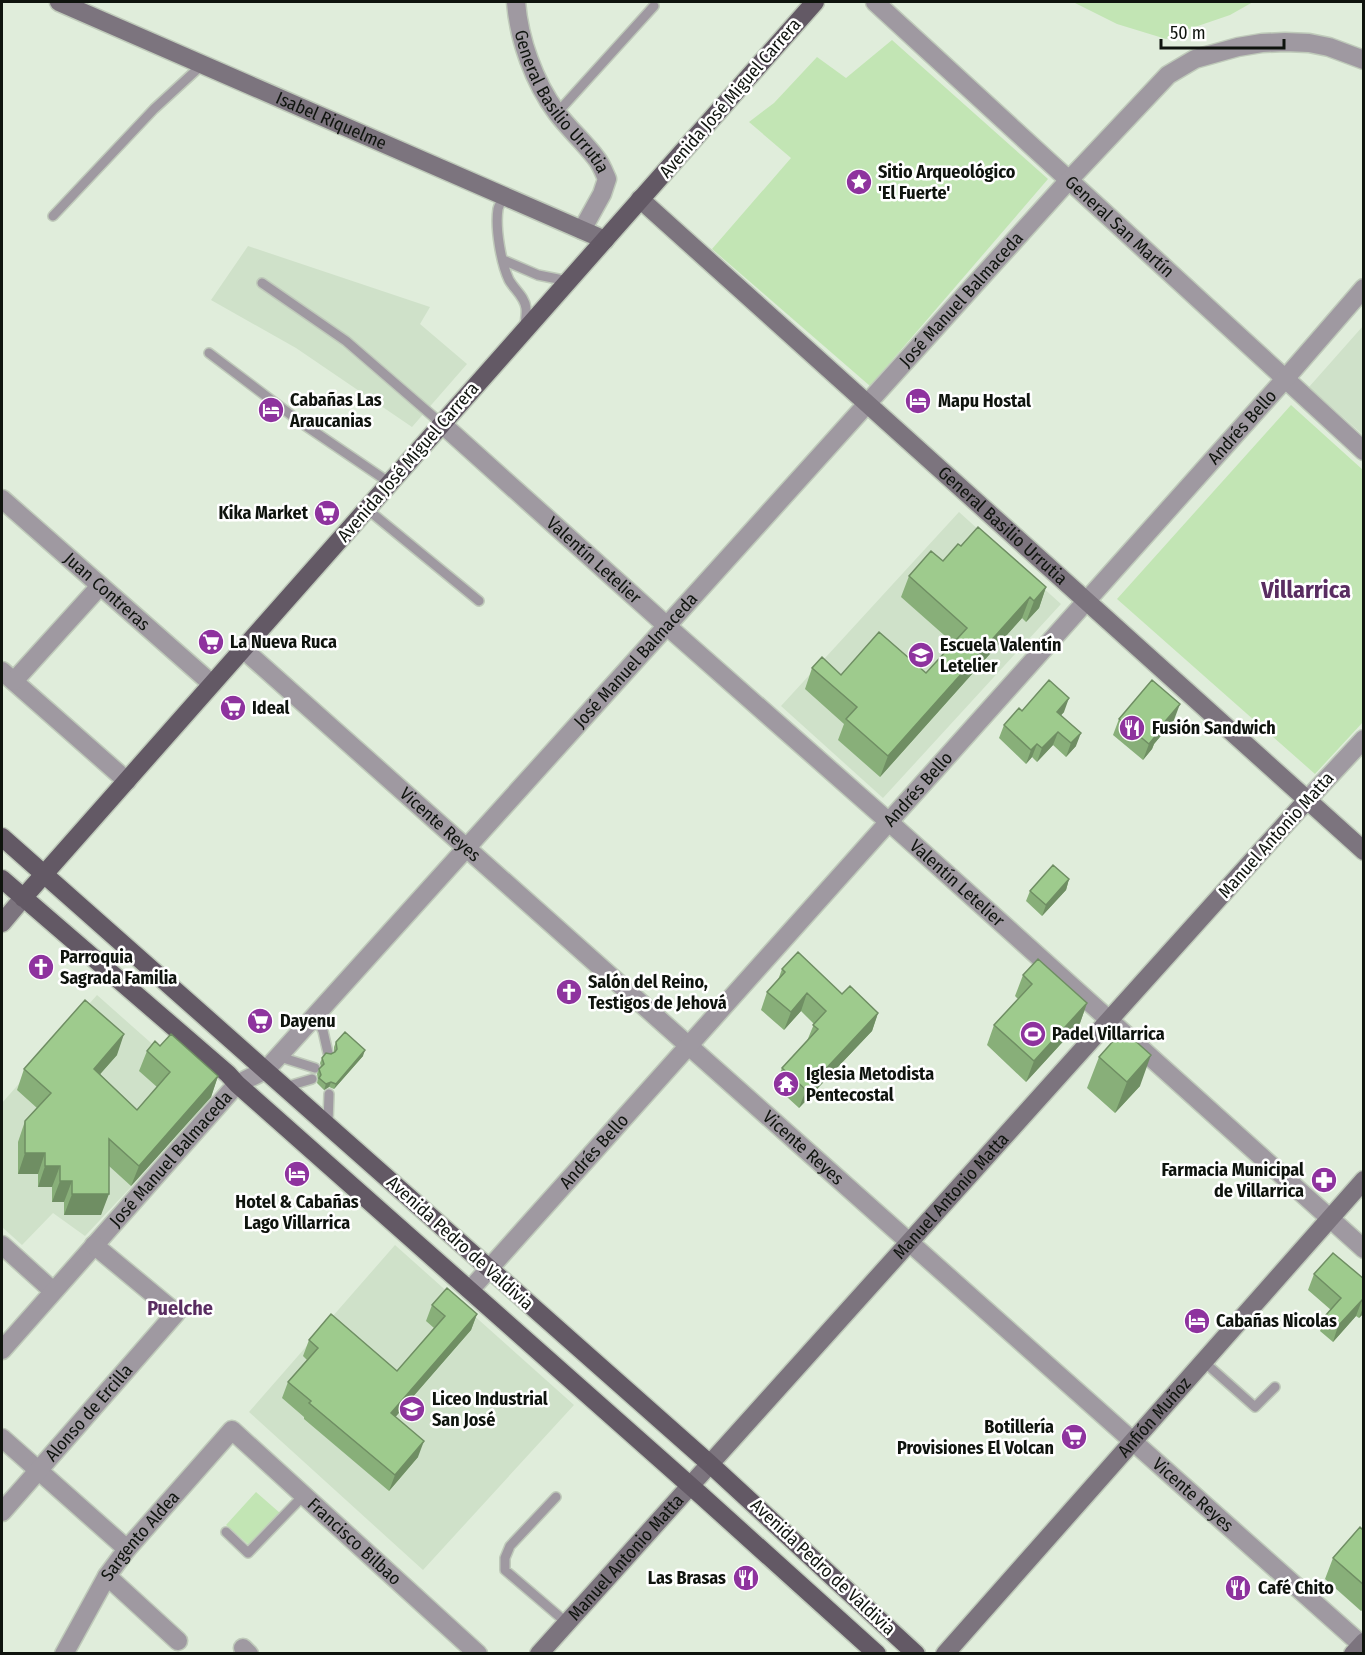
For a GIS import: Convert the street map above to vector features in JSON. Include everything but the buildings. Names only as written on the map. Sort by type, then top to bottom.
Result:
[{"type":"main road","name":"Avenida José Miguel Carrera","points":[[23,898],[815,2]]},
{"type":"main road","name":"Avenida Pedro de Valdivia","points":[[2,837],[272,1063],[285,1087],[710,1464],[916,1653]]},
{"type":"main road","name":"Avenida Pedro de Valdivia","points":[[2,879],[228,1074],[876,1653]]},
{"type":"street","name":"Isabel Riquelme","points":[[59,2],[605,240]]},
{"type":"street","name":"General Basilio Urrutia","points":[[516,2],[526,50],[539,82],[557,113],[598,160],[607,179],[602,194],[582,231]]},
{"type":"street","name":"General San Martín","points":[[875,2],[1364,451]]},
{"type":"street","name":"José Manuel Balmaceda","points":[[2,1350],[237,1084],[272,1063],[1069,180],[1168,75],[1195,59],[1227,49],[1262,43],[1309,43],[1339,50],[1364,60]]},
{"type":"street","name":"General Basilio Urrutia","points":[[640,200],[1364,851]]},
{"type":"street","name":"Andrés Bello","points":[[470,1290],[1364,288]]},
{"type":"street","name":"Valentín Letelier","points":[[442,424],[1109,1019],[1364,1250]]},
{"type":"street","name":"Juan Contreras","points":[[3,505],[212,684]]},
{"type":"street","points":[[100,586],[8,676],[127,781]]},
{"type":"street","name":"Vicente Reyes","points":[[243,649],[1133,1441],[1360,1647]]},
{"type":"street","name":"Manuel Antonio Matta","points":[[539,1653],[1364,739]]},
{"type":"street","name":"Avenida José Miguel Carrera","points":[[2,923],[23,898]]},
{"type":"street","name":"Anfión Muñoz","points":[[945,1653],[1364,1180]]},
{"type":"street","points":[[2,1245],[53,1291]]},
{"type":"street","name":"Alonso de Ercilla","points":[[2,1512],[176,1313],[94,1245]]},
{"type":"street","name":"Francisco Bilbao","points":[[232,1430],[478,1653]]},
{"type":"street","name":"Sargento Aldea","points":[[64,1653],[106,1576],[232,1430]]},
{"type":"street","points":[[2,1438],[127,1549]]},
{"type":"street","points":[[106,1576],[178,1641]]},
{"type":"lane","points":[[557,113],[654,6]]},
{"type":"lane","points":[[53,216],[154,109],[202,64]]},
{"type":"lane","points":[[504,196],[498,209],[503,260],[510,280],[526,307],[525,330]]},
{"type":"lane","points":[[503,260],[538,275],[568,281]]},
{"type":"lane","points":[[262,283],[346,341],[442,424]]},
{"type":"lane","points":[[209,353],[303,424],[390,483]]},
{"type":"lane","points":[[367,509],[479,601]]},
{"type":"lane","points":[[315,1015],[328,1053]]},
{"type":"lane","points":[[272,1063],[315,1068]]},
{"type":"lane","points":[[285,1087],[312,1079]]},
{"type":"lane","points":[[328,1126],[329,1094]]},
{"type":"lane","points":[[1203,1361],[1255,1407],[1275,1387]]},
{"type":"lane","points":[[226,1532],[248,1553],[304,1495]]},
{"type":"lane","points":[[556,1497],[510,1546],[506,1558],[506,1570],[567,1623]]},
{"type":"shaded area","points":[[248,246],[430,307],[420,324],[467,364],[412,427],[296,348],[211,300]]},
{"type":"shaded area","points":[[1363,326],[1363,435],[1309,387]]},
{"type":"shaded area","name":"Escuela Valentín Letelier","points":[[959,512],[1061,604],[883,798],[781,706]]},
{"type":"shaded area","points":[[97,995],[212,1097],[85,1236],[53,1213],[22,1245],[2,1227],[2,1103]]},
{"type":"shaded area","name":"Liceo Industrial San José","points":[[395,1245],[574,1405],[423,1570],[249,1412]]},
{"type":"green space","points":[[1073,2],[1253,2],[1230,15],[1166,39],[1117,24]]},
{"type":"green space","points":[[892,40],[1048,179],[870,386],[712,249],[791,158],[749,122],[774,103],[817,57],[846,78]]},
{"type":"green space","points":[[1291,405],[1363,470],[1363,722],[1315,774],[1117,599]]},
{"type":"green space","points":[[256,1492],[280,1513],[250,1546],[226,1525]]},
{"type":"place","name":"Sitio Arqueológico 'El Fuerte'","points":[[859,182]]},
{"type":"place","name":"Mapu Hostal","points":[[918,401]]},
{"type":"place","name":"Cabañas Las Araucanias","points":[[271,410]]},
{"type":"place","name":"Kika Market","points":[[327,513]]},
{"type":"place","name":"La Nueva Ruca","points":[[211,642]]},
{"type":"place","name":"Escuela Valentín Letelier","points":[[921,655]]},
{"type":"place","name":"Ideal","points":[[233,708]]},
{"type":"place","name":"Fusión Sandwich","points":[[1132,728]]},
{"type":"place","name":"Parroquia Sagrada Familia","points":[[41,967]]},
{"type":"place","name":"Salón del Reino, Testigos de Jehová","points":[[569,992]]},
{"type":"place","name":"Dayenu","points":[[260,1021]]},
{"type":"place","name":"Padel Villarrica","points":[[1033,1034]]},
{"type":"place","name":"Iglesia Metodista Pentecostal","points":[[786,1084]]},
{"type":"place","name":"Hotel & Cabañas Lago Villarrica","points":[[297,1174]]},
{"type":"place","name":"Farmacia Municipal de Villarrica","points":[[1324,1180]]},
{"type":"place","name":"Cabañas Nicolas","points":[[1197,1321]]},
{"type":"place","name":"Liceo Industrial San José","points":[[412,1409]]},
{"type":"place","name":"Botillería Provisiones El Volcan","points":[[1074,1437]]},
{"type":"place","name":"Las Brasas","points":[[746,1578]]},
{"type":"place","name":"Café Chito","points":[[1238,1588]]},
{"type":"district","name":"Villarrica","points":[[1306,590]]},
{"type":"district","name":"Puelche","points":[[180,1308]]}]
